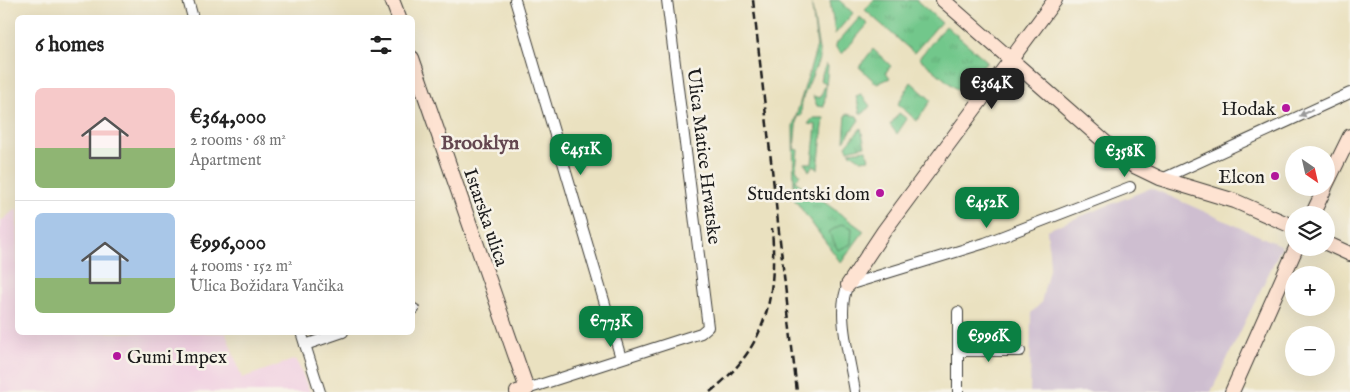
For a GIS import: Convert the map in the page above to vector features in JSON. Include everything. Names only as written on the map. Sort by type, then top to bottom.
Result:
[{"type":"street","points":[[188,0],[192,15]]},
{"type":"street","points":[[392,0],[397,15]]},
{"type":"street","points":[[515,0],[621,358],[522,390]]},
{"type":"street","name":"Ulica Matice Hrvatske","points":[[621,358],[705,331],[708,327],[667,0]]},
{"type":"street","points":[[944,0],[1130,164],[1162,179],[1235,201],[1285,223]]},
{"type":"street","points":[[855,392],[843,309],[844,293],[848,285],[870,252],[1055,0]]},
{"type":"street","name":"Istarska ulica","points":[[415,67],[522,390]]},
{"type":"street","points":[[1162,179],[1350,93]]},
{"type":"street","points":[[1335,167],[1350,136]]},
{"type":"street","points":[[848,285],[985,243],[1130,187]]},
{"type":"street","points":[[1335,247],[1350,254]]},
{"type":"street","points":[[1232,392],[1292,256]]},
{"type":"street","points":[[958,312],[958,392]]},
{"type":"street","points":[[302,335],[320,392]]},
{"type":"street","points":[[305,345],[334,335]]},
{"type":"street","points":[[959,351],[1020,351]]},
{"type":"shaded area","points":[[1151,188],[1282,246],[1211,392],[1030,392],[1031,313],[1041,303],[1050,265],[1047,230]]},
{"type":"shaded area","points":[[15,210],[15,335],[227,335],[242,378],[296,359],[310,392],[0,392],[0,222]]},
{"type":"green space","points":[[811,0],[820,57],[802,100],[801,116],[797,116],[794,149],[798,150],[796,169],[800,175],[795,181],[864,231],[841,263],[794,199],[793,126],[817,46]]},
{"type":"green space","points":[[830,0],[839,0],[853,13],[835,34]]},
{"type":"green space","points":[[874,0],[916,0],[941,22],[914,53],[865,10]]},
{"type":"green space","points":[[860,17],[868,24],[842,54],[836,48],[836,44]]},
{"type":"green space","points":[[946,26],[987,61],[960,92],[919,58]]},
{"type":"green space","points":[[873,49],[891,66],[886,72],[890,78],[877,84],[859,67]]},
{"type":"green space","points":[[826,64],[828,66],[824,107],[817,106],[813,96],[820,98],[826,83],[820,80]]},
{"type":"green space","points":[[911,82],[931,100],[917,121],[898,104]]},
{"type":"green space","points":[[861,94],[870,106],[864,113],[860,113],[856,96]]},
{"type":"green space","points":[[899,113],[907,119],[897,134],[890,125]]},
{"type":"green space","points":[[846,114],[857,116],[859,120],[844,141]]},
{"type":"green space","points":[[813,118],[824,118],[818,169],[813,165],[809,171],[805,163],[812,163],[816,125],[808,124]]},
{"type":"green space","points":[[861,128],[865,146],[848,150],[846,146]]},
{"type":"green space","points":[[866,150],[869,159],[861,160],[849,152]]},
{"type":"green space","points":[[842,224],[852,228],[851,244],[838,250],[829,232]]},
{"type":"railway","points":[[753,0],[797,392]]},
{"type":"railway","points":[[710,392],[729,375],[744,357],[756,339],[764,319],[770,298],[772,276],[772,228]]},
{"type":"place","name":"Hodak","points":[[1286,108]]},
{"type":"place","name":"Elcon","points":[[1275,176]]},
{"type":"place","name":"Studentski dom","points":[[880,193]]},
{"type":"place","name":"Gumi Impex","points":[[117,356]]},
{"type":"district","name":"Brooklyn","points":[[480,142]]}]
